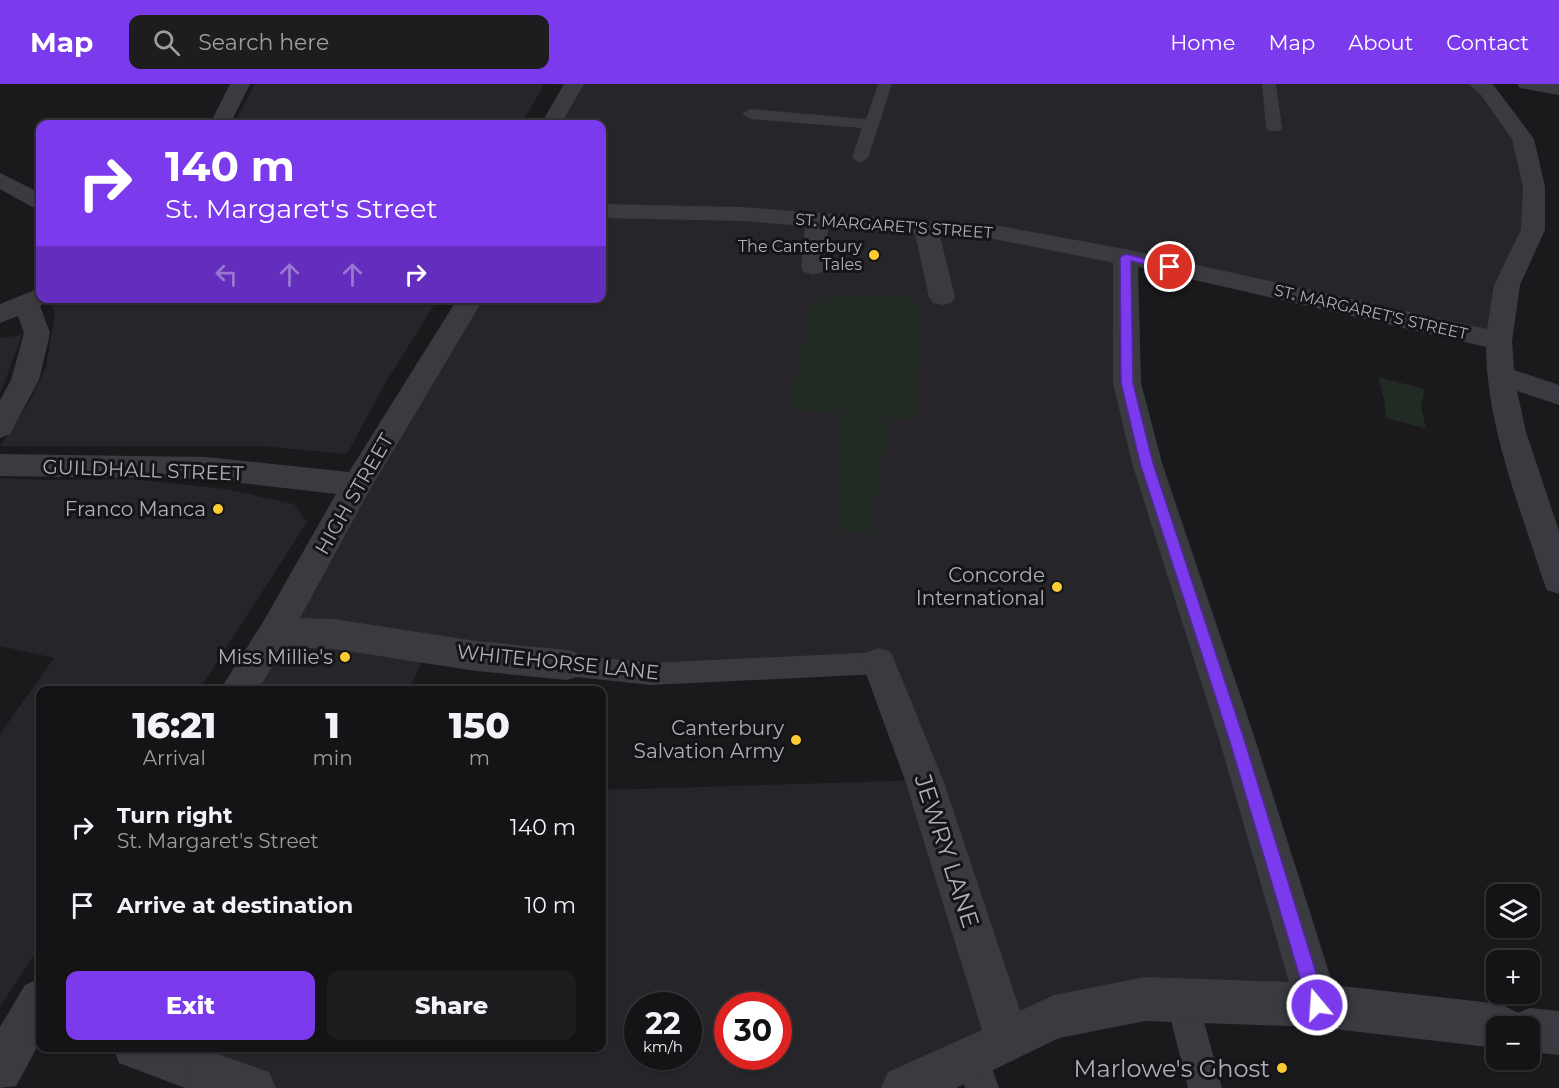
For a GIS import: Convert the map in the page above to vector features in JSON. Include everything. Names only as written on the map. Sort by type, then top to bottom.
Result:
[{"type":"street","points":[[222,120],[240,84]]},
{"type":"street","points":[[549,84],[574,85],[553,120]]},
{"type":"street","points":[[1479,84],[1488,91],[1523,139],[1534,187],[1533,231],[1507,285],[1499,341],[1500,375],[1511,432],[1559,580]]},
{"type":"street","points":[[1527,84],[1559,89]]},
{"type":"street","points":[[0,180],[36,200]]},
{"type":"street","name":"ST. MARGARET'S STREET","points":[[606,211],[741,214],[818,221],[984,230],[1125,257],[1499,341]]},
{"type":"street","points":[[813,267],[818,221]]},
{"type":"street","points":[[926,228],[942,297]]},
{"type":"street","points":[[1125,257],[1127,383],[1147,463],[1238,742],[1317,1005]]},
{"type":"street","points":[[0,314],[33,300],[37,333],[25,380],[0,427]]},
{"type":"street","name":"HIGH STREET","points":[[241,686],[275,632],[357,485],[468,303]]},
{"type":"street","points":[[1500,375],[1559,395]]},
{"type":"street","name":"GUILDHALL STREET","points":[[0,465],[206,468],[357,485]]},
{"type":"street","name":"WHITEHORSE LANE","points":[[275,632],[334,634],[476,656],[567,665]]},
{"type":"street","name":"JEWRY LANE","points":[[879,663],[924,780],[987,1062]]},
{"type":"street","points":[[904,1088],[987,1062],[1054,1017],[1144,999],[1317,1005],[1486,1024]]},
{"type":"street","points":[[0,1070],[36,1010]]},
{"type":"street","points":[[1540,1031],[1559,1033]]},
{"type":"street","points":[[149,1052],[253,1088]]},
{"type":"lane","points":[[860,158],[885,84]]},
{"type":"lane","points":[[1269,84],[1274,128]]},
{"type":"lane","points":[[750,114],[872,123]]},
{"type":"lane","name":"WHITEHORSE LANE","points":[[567,665],[651,674],[879,663]]},
{"type":"lane","points":[[1182,1000],[1205,1088]]},
{"type":"shaded area","points":[[255,84],[541,84],[543,87],[523,120],[236,120]]},
{"type":"shaded area","points":[[545,84],[1479,84],[1523,139],[1534,187],[1499,341],[1126,257],[1127,383],[1317,1005],[1145,999],[904,1088],[253,1088],[149,1052],[606,1052],[606,790],[924,780],[879,663],[651,674],[428,648],[411,686],[240,686],[469,303],[606,303],[606,120],[553,120],[573,86]]},
{"type":"shaded area","points":[[908,294],[918,303],[915,416],[888,421],[871,533],[838,531],[836,454],[839,412],[789,409],[810,307],[829,300],[829,297]]},
{"type":"shaded area","points":[[51,303],[435,303],[386,382],[347,454],[260,446],[0,446],[30,401],[46,367],[55,314]]},
{"type":"shaded area","points":[[22,335],[3,386],[0,393],[0,338]]},
{"type":"shaded area","points":[[1378,377],[1425,389],[1421,407],[1426,429],[1386,418]]},
{"type":"shaded area","points":[[0,478],[130,479],[226,489],[294,504],[307,522],[202,686],[36,686],[36,952],[0,1007],[0,734],[54,658],[0,646]]},
{"type":"place","name":"The Canterbury Tales","points":[[874,255]]},
{"type":"place","name":"Franco Manca","points":[[218,509]]},
{"type":"place","name":"Concorde International","points":[[1057,587]]},
{"type":"place","name":"Miss Millie's","points":[[345,657]]},
{"type":"place","name":"Canterbury Salvation Army","points":[[796,740]]},
{"type":"place","name":"Marlowe's Ghost","points":[[1282,1068]]},
{"type":"route","points":[[1170,267],[1125,257],[1127,383],[1147,463],[1238,742],[1317,1005]]}]
